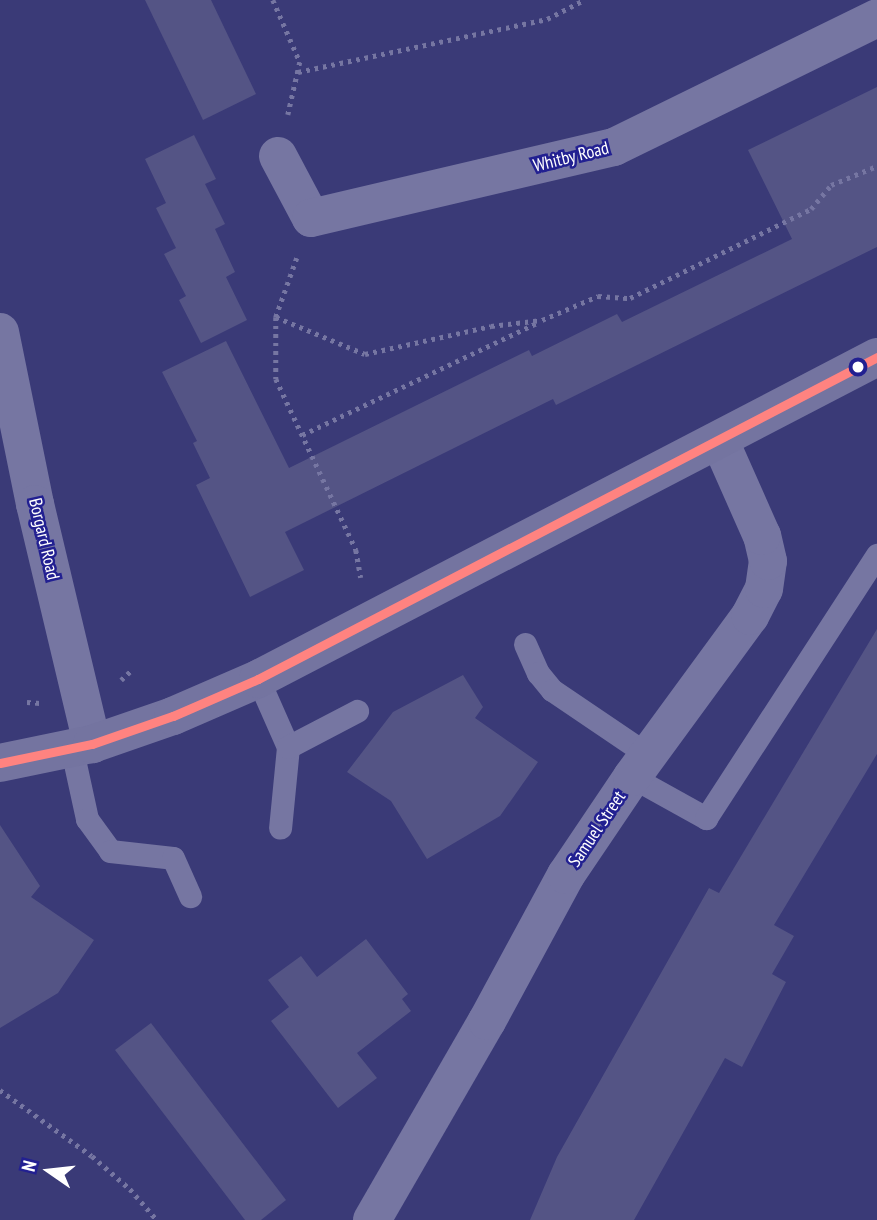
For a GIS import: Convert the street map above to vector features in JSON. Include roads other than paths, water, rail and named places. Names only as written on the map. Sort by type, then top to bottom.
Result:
[{"type":"street","name":"Whitby Road","points":[[278,156],[311,218],[614,147],[877,18]]},
{"type":"street","name":"Borgard Road","points":[[0,332],[5,387],[82,747]]},
{"type":"street","points":[[0,764],[82,747],[173,716],[258,679],[877,357]]},
{"type":"street","name":"Samuel Street","points":[[372,1220],[487,1021],[566,875],[640,766],[750,616],[764,589],[768,561],[762,536],[720,441]]},
{"type":"lane","points":[[525,644],[538,673],[552,690],[640,766],[706,818],[877,555]]},
{"type":"lane","points":[[258,679],[288,747],[280,828]]},
{"type":"lane","points":[[288,747],[357,711]]},
{"type":"lane","points":[[82,747],[87,819],[110,851],[173,858],[190,896]]}]
